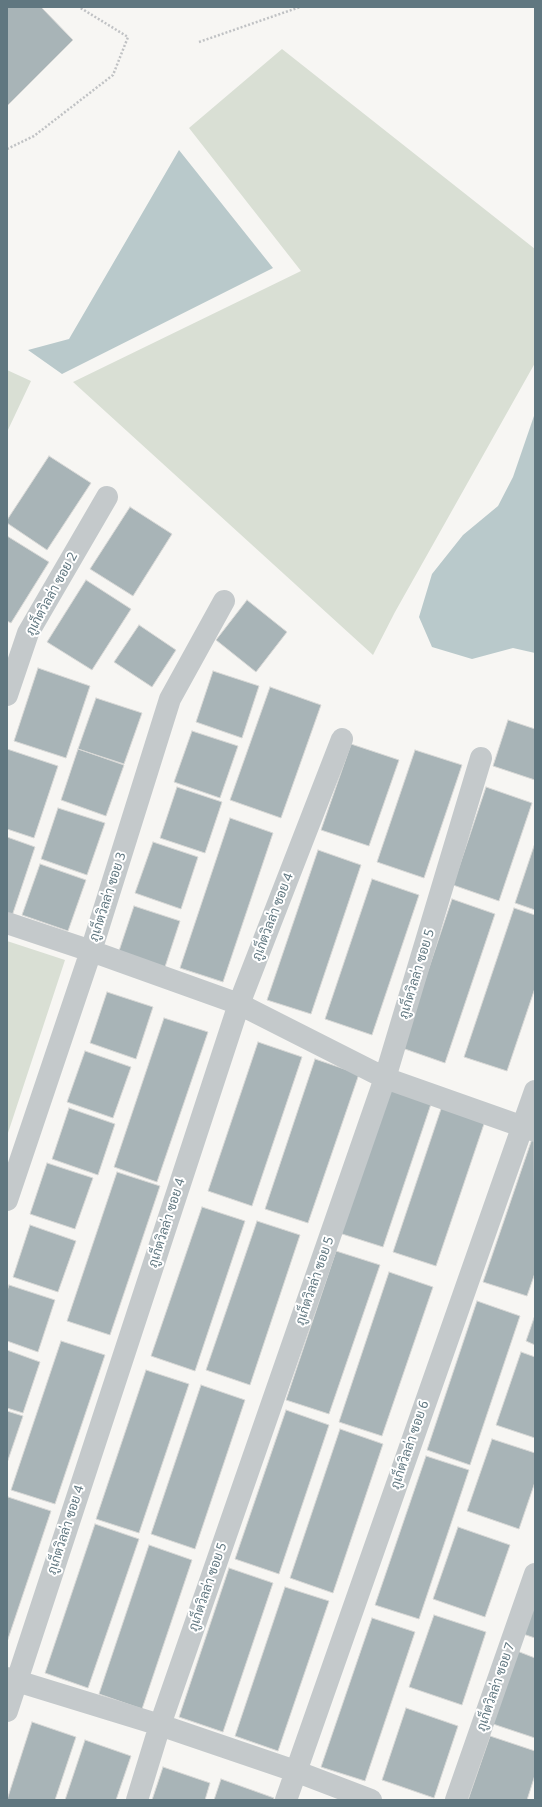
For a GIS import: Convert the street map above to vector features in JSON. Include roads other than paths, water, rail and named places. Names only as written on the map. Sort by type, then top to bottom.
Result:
[{"type":"street","name":"ภูเก็ตวิลล่า ซอย 2","points":[[7,695],[28,633],[107,497]]},
{"type":"street","name":"ภูเก็ตวิลล่า ซอย 3","points":[[7,1200],[91,950],[170,699],[224,601]]},
{"type":"street","name":"ภูเก็ตวิลล่า ซอย 4","points":[[7,1711],[11,1679],[239,1004],[342,739]]},
{"type":"street","name":"ภูเก็ตวิลล่า ซอย 5","points":[[137,1800],[160,1725],[385,1078],[481,758]]},
{"type":"street","points":[[7,923],[91,950],[239,1004],[385,1078],[529,1129]]},
{"type":"street","name":"ภูเก็ตวิลล่า ซอย 6","points":[[286,1800],[295,1771],[529,1129],[535,1091]]},
{"type":"street","name":"ภูเก็ตวิลล่า ซอย 7","points":[[456,1800],[535,1574]]},
{"type":"street","points":[[11,1679],[160,1725],[295,1771],[372,1800]]}]
